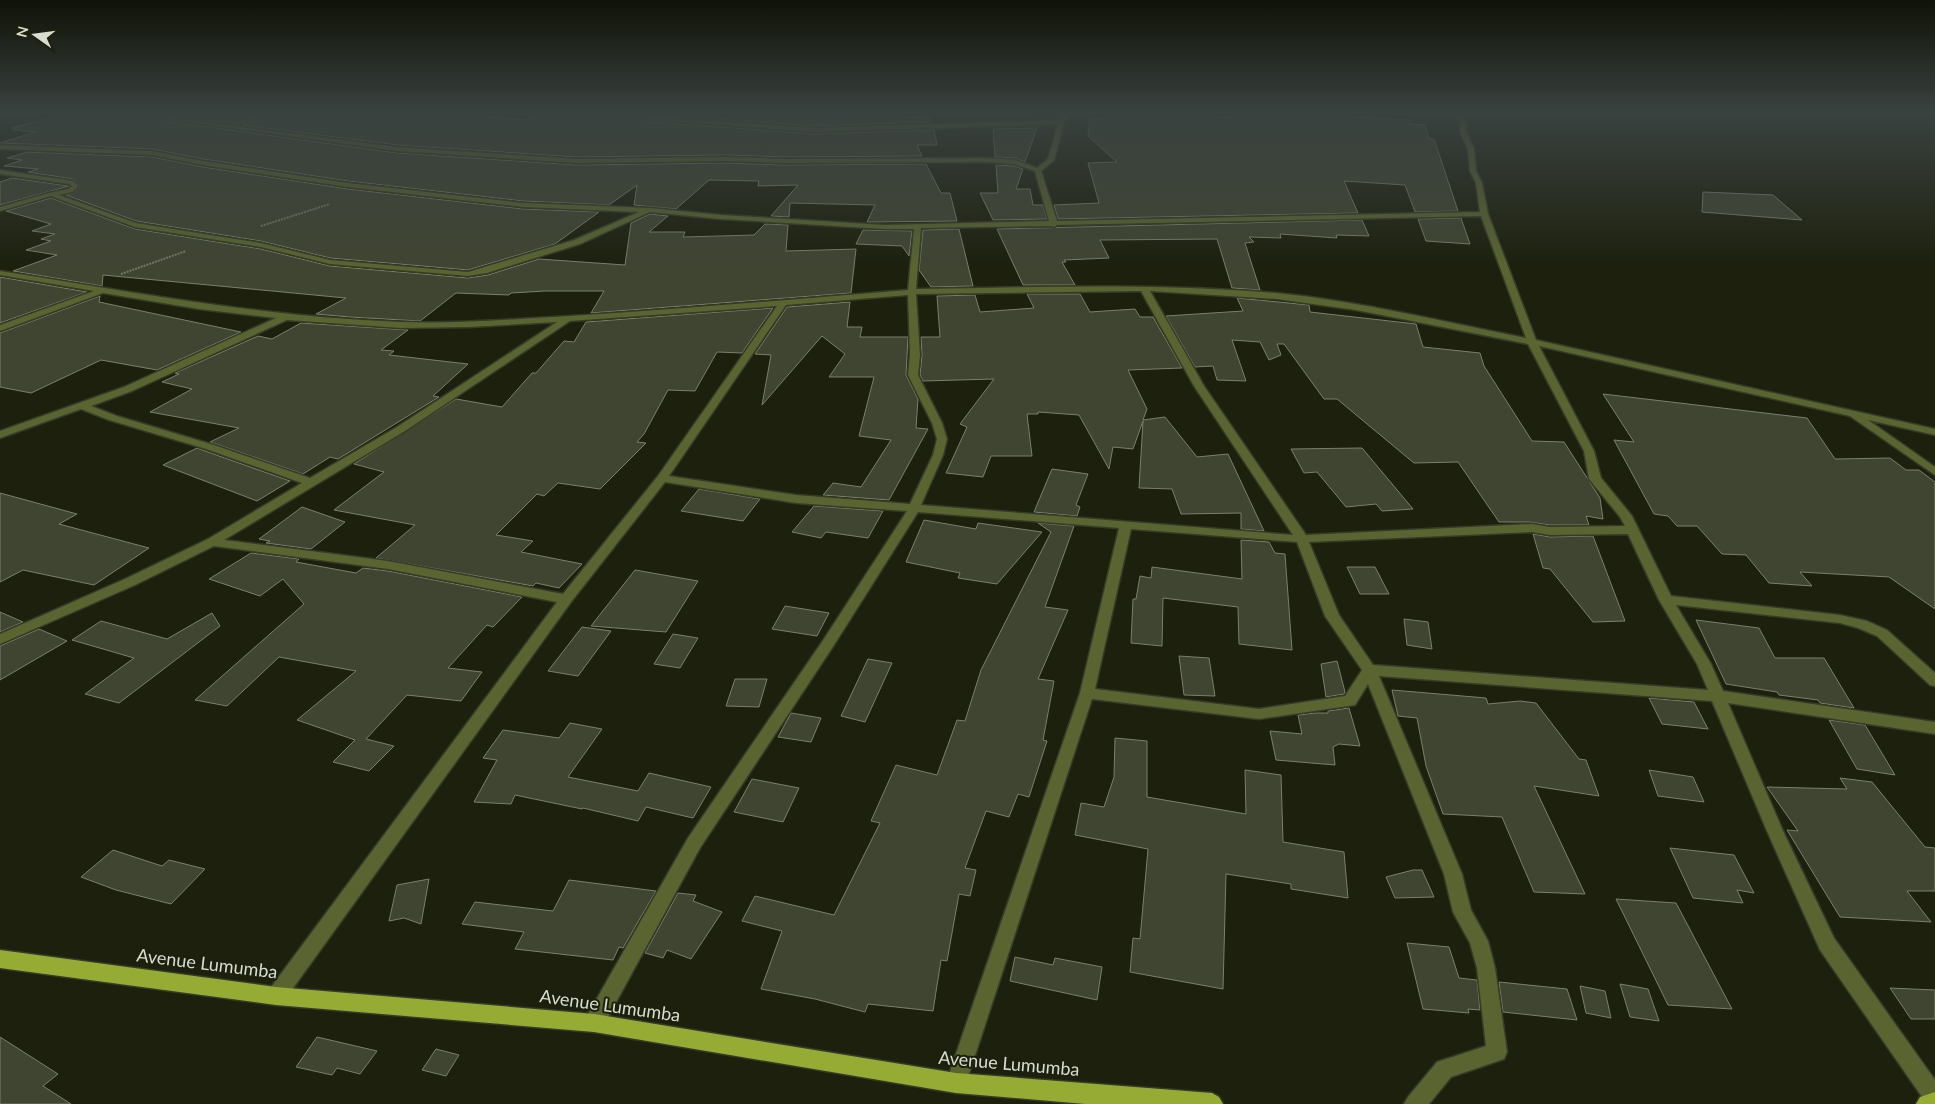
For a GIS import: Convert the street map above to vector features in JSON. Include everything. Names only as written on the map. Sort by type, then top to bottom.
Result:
[{"type":"main road","name":"Avenue Lumumba","points":[[0,960],[276,996],[594,1023],[956,1084],[1212,1104]]},
{"type":"main road","points":[[1927,1104],[1935,1102]]},
{"type":"street","points":[[213,165],[437,197],[523,205],[650,210],[885,227],[1484,214]]},
{"type":"street","points":[[1022,165],[1038,170]]},
{"type":"street","points":[[1038,170],[1045,165]]},
{"type":"street","points":[[1472,165],[1473,171],[1479,183],[1484,214],[1532,342],[1589,451],[1595,479],[1626,516],[1631,530],[1666,600],[1704,664],[1775,831],[1827,944],[1935,1098]]},
{"type":"street","points":[[1038,170],[1054,224]]},
{"type":"street","points":[[0,172],[71,182],[76,186],[70,191],[51,194],[0,209]]},
{"type":"street","points":[[51,194],[135,225],[261,245],[330,262],[468,274],[484,271],[577,242],[650,210]]},
{"type":"street","points":[[594,1023],[694,843],[914,509],[938,455],[942,439],[937,423],[913,375],[915,355],[912,292],[918,226]]},
{"type":"street","points":[[0,273],[102,291],[285,318],[401,325],[470,324],[676,312],[912,292],[1144,288],[1276,296],[1356,307],[1532,342],[1935,432]]},
{"type":"street","points":[[1144,288],[1200,386],[1302,539],[1332,616],[1369,670],[1453,874],[1462,912],[1479,942],[1486,968],[1497,1052],[1444,1069],[1415,1104]]},
{"type":"street","points":[[0,328],[102,291]]},
{"type":"street","points":[[276,996],[566,598],[662,478],[782,303]]},
{"type":"street","points":[[0,435],[80,405],[128,390],[285,318]]},
{"type":"street","points":[[0,640],[130,582],[212,542],[401,429],[569,318]]},
{"type":"street","points":[[80,405],[113,418],[210,447],[310,482]]},
{"type":"street","points":[[1848,412],[1935,472]]},
{"type":"street","points":[[662,478],[796,499],[1302,539],[1532,528],[1550,531],[1631,530]]},
{"type":"street","points":[[956,1084],[1087,693],[1126,525]]},
{"type":"street","points":[[212,542],[388,565],[566,598]]},
{"type":"street","points":[[1666,600],[1840,619],[1862,624],[1882,633],[1935,681]]},
{"type":"street","points":[[1087,693],[1259,714],[1350,701],[1369,670]]},
{"type":"street","points":[[1369,670],[1719,696],[1935,728]]},
{"type":"building","points":[[190,165],[348,189],[523,209],[599,212],[555,244],[468,270],[330,258],[261,241],[136,221],[66,195],[73,193],[79,188],[79,184],[73,179],[28,172],[38,169],[4,166]]},
{"type":"building","points":[[239,165],[926,165],[941,193],[950,193],[957,221],[867,222],[875,205],[790,203],[789,217],[771,216],[798,185],[758,186],[759,181],[709,180],[676,209],[634,205],[637,185],[609,205],[523,201],[348,181]]},
{"type":"building","points":[[996,165],[1014,166],[1023,169],[1016,189],[1030,189],[1033,205],[1043,205],[1047,219],[993,220],[980,193],[998,193]]},
{"type":"building","points":[[1088,165],[1443,165],[1458,211],[1415,212],[1405,185],[1344,181],[1358,213],[1058,219],[1054,205],[1099,203]]},
{"type":"building","points":[[12,178],[69,186],[0,205],[0,182]]},
{"type":"building","points":[[1703,192],[1773,195],[1802,220],[1702,212]]},
{"type":"building","points":[[51,198],[135,229],[261,249],[330,266],[468,278],[488,275],[539,259],[625,265],[631,223],[650,214],[668,216],[649,232],[685,232],[683,237],[754,235],[765,224],[788,225],[786,251],[856,249],[851,293],[591,313],[604,291],[545,291],[511,293],[509,295],[456,293],[420,321],[350,317],[316,314],[346,298],[103,275],[102,286],[13,271],[57,255],[26,250],[51,241],[41,239],[55,234],[32,231],[51,224],[6,211]]},
{"type":"building","points":[[1461,218],[1470,244],[1426,241],[1418,219]]},
{"type":"building","points":[[1362,220],[1369,236],[1336,235],[1337,238],[1280,234],[1281,238],[1249,237],[1254,242],[1245,243],[1260,290],[1232,288],[1217,239],[1100,240],[1109,258],[1064,260],[1066,262],[1062,262],[1075,285],[1023,285],[997,229]]},
{"type":"building","points":[[959,229],[973,286],[931,287],[919,270],[923,230]]},
{"type":"building","points":[[863,230],[912,231],[909,256],[902,246],[856,244]]},
{"type":"building","points":[[0,277],[87,292],[0,323]]},
{"type":"building","points":[[1027,294],[1080,294],[1090,312],[1135,309],[1140,317],[1153,317],[1182,368],[1128,370],[1147,409],[1143,420],[1165,417],[1197,457],[1228,454],[1264,531],[1241,529],[1241,513],[1181,514],[1172,489],[1139,488],[1143,421],[1133,449],[1113,447],[1109,469],[1079,415],[1038,412],[1038,414],[1027,414],[1032,456],[991,456],[983,477],[946,473],[967,427],[960,424],[994,379],[923,381],[920,375],[921,337],[940,337],[937,296],[975,295],[980,312],[1034,308]]},
{"type":"building","points":[[100,296],[99,302],[241,332],[157,370],[101,360],[31,393],[0,387],[0,333]]},
{"type":"building","points":[[1237,298],[1309,305],[1310,312],[1416,324],[1423,347],[1480,353],[1484,366],[1532,441],[1564,442],[1600,498],[1603,519],[1586,516],[1589,525],[1499,522],[1458,462],[1414,463],[1337,399],[1324,399],[1284,344],[1277,344],[1281,355],[1269,360],[1260,342],[1232,340],[1246,381],[1217,380],[1213,366],[1195,367],[1166,316],[1243,311]]},
{"type":"building","points":[[850,302],[847,327],[862,327],[860,337],[908,337],[906,375],[918,399],[916,428],[928,429],[889,500],[823,495],[833,483],[861,487],[891,440],[859,436],[874,377],[829,377],[845,354],[822,336],[762,405],[771,355],[755,354],[787,307]]},
{"type":"building","points":[[773,308],[742,353],[717,352],[695,391],[668,390],[644,434],[637,442],[646,443],[600,489],[558,483],[544,496],[537,494],[496,535],[533,541],[521,552],[582,564],[559,588],[536,583],[533,586],[376,558],[415,525],[334,510],[384,472],[354,464],[456,399],[502,407],[532,373],[536,373],[564,341],[574,342],[586,322]]},
{"type":"building","points":[[301,323],[408,330],[381,350],[394,351],[389,355],[468,364],[433,396],[439,397],[338,459],[330,457],[303,474],[210,442],[239,428],[150,412],[192,389],[162,382],[179,374],[175,373],[258,336],[272,339]]},
{"type":"building","points":[[1603,394],[1807,418],[1835,459],[1890,458],[1906,470],[1919,470],[1935,482],[1935,609],[1889,577],[1800,572],[1812,586],[1769,583],[1746,555],[1722,554],[1697,526],[1677,526],[1668,516],[1654,514],[1614,440],[1634,442]]},
{"type":"building","points":[[197,448],[290,481],[257,501],[163,465]]},
{"type":"building","points":[[1362,448],[1413,509],[1382,511],[1376,504],[1346,507],[1317,472],[1304,473],[1291,449]]},
{"type":"building","points":[[1052,469],[1088,474],[1076,505],[1080,507],[1077,516],[1034,512]]},
{"type":"building","points":[[699,489],[760,499],[743,521],[681,511]]},
{"type":"building","points":[[0,493],[77,514],[59,524],[149,548],[94,585],[23,570],[0,582]]},
{"type":"building","points":[[814,506],[883,511],[868,538],[826,532],[821,538],[792,532]]},
{"type":"building","points":[[302,507],[345,522],[311,549],[266,543],[270,541],[259,539]]},
{"type":"building","points":[[924,520],[976,529],[978,523],[1042,532],[997,584],[958,578],[960,573],[906,562]]},
{"type":"building","points":[[1038,523],[1074,526],[1045,607],[1068,610],[1038,679],[1054,681],[1043,740],[1047,741],[1029,797],[1018,794],[1009,817],[986,811],[965,868],[976,870],[970,896],[959,894],[947,961],[941,960],[933,1011],[868,1004],[865,1012],[815,999],[761,989],[782,931],[742,921],[755,896],[834,915],[880,823],[871,821],[896,765],[937,775],[957,720],[965,721],[981,670],[1051,532]]},
{"type":"building","points":[[1533,534],[1550,537],[1593,536],[1625,621],[1593,622],[1550,569],[1543,568]]},
{"type":"building","points":[[1241,540],[1269,542],[1275,553],[1285,554],[1292,650],[1239,644],[1238,607],[1163,598],[1162,646],[1131,643],[1133,599],[1136,599],[1140,576],[1151,578],[1152,567],[1242,579]]},
{"type":"building","points":[[251,553],[299,559],[296,562],[356,573],[363,568],[388,571],[522,597],[493,627],[487,625],[448,668],[482,672],[461,701],[407,695],[366,739],[394,746],[369,771],[333,762],[355,740],[297,720],[356,671],[279,657],[227,706],[195,700],[304,604],[283,579],[260,596],[209,579]]},
{"type":"building","points":[[1347,567],[1375,567],[1389,594],[1360,594]]},
{"type":"building","points":[[635,570],[698,581],[666,632],[591,626]]},
{"type":"building","points":[[785,606],[829,613],[817,636],[772,629]]},
{"type":"building","points":[[0,612],[23,622],[0,632]]},
{"type":"building","points":[[212,613],[220,626],[119,703],[85,694],[134,658],[72,640],[101,621],[167,639]]},
{"type":"building","points":[[1404,619],[1428,622],[1432,649],[1407,645]]},
{"type":"building","points":[[1696,620],[1759,628],[1775,658],[1824,658],[1854,708],[1820,703],[1818,700],[1779,695],[1777,692],[1726,684]]},
{"type":"building","points":[[582,627],[611,631],[578,676],[548,671]]},
{"type":"building","points":[[39,629],[67,641],[0,680],[0,646]]},
{"type":"building","points":[[673,634],[698,638],[680,668],[654,664]]},
{"type":"building","points":[[1179,656],[1209,658],[1215,696],[1184,695]]},
{"type":"building","points":[[868,659],[892,663],[865,722],[841,716]]},
{"type":"building","points":[[1337,661],[1345,692],[1344,694],[1326,697],[1321,664]]},
{"type":"building","points":[[735,679],[767,679],[759,707],[726,706]]},
{"type":"building","points":[[1392,690],[1486,698],[1488,704],[1520,701],[1536,703],[1579,759],[1586,760],[1599,796],[1534,786],[1585,894],[1534,892],[1502,817],[1443,814],[1426,766],[1417,718],[1398,716]]},
{"type":"building","points":[[1649,698],[1694,702],[1708,729],[1662,724]]},
{"type":"building","points":[[1349,708],[1360,746],[1339,744],[1333,747],[1335,765],[1276,760],[1270,731],[1302,734],[1298,715],[1328,713],[1328,711]]},
{"type":"building","points":[[791,713],[821,718],[811,742],[778,737]]},
{"type":"building","points":[[1829,720],[1865,725],[1895,775],[1857,769]]},
{"type":"building","points":[[570,723],[602,729],[568,777],[638,791],[649,773],[711,787],[693,818],[646,807],[638,821],[515,795],[511,804],[474,802],[497,760],[483,758],[503,730],[559,738]]},
{"type":"building","points":[[1115,738],[1147,741],[1147,797],[1246,814],[1245,770],[1281,775],[1283,842],[1344,852],[1348,898],[1291,889],[1291,884],[1226,874],[1223,989],[1130,972],[1133,938],[1140,939],[1148,849],[1075,835],[1081,803],[1104,807],[1114,777]]},
{"type":"building","points":[[1649,770],[1693,777],[1704,802],[1658,796]]},
{"type":"building","points":[[1840,778],[1872,782],[1925,847],[1935,848],[1935,891],[1907,891],[1931,922],[1840,917],[1787,830],[1798,831],[1767,787],[1847,789]]},
{"type":"building","points":[[752,779],[799,788],[783,822],[734,812]]},
{"type":"building","points":[[1670,848],[1734,855],[1754,893],[1737,890],[1743,903],[1693,898]]},
{"type":"building","points":[[113,850],[162,866],[169,860],[205,869],[171,904],[116,890],[81,877]]},
{"type":"building","points":[[1413,870],[1422,870],[1434,897],[1395,898],[1386,877]]},
{"type":"building","points":[[429,879],[421,924],[404,918],[389,921],[397,885]]},
{"type":"building","points":[[569,880],[656,891],[623,948],[619,947],[613,960],[515,949],[524,932],[462,924],[475,902],[553,911]]},
{"type":"building","points":[[678,893],[696,895],[693,901],[722,912],[691,959],[667,950],[663,958],[645,953]]},
{"type":"building","points":[[1616,899],[1676,903],[1732,1009],[1668,1005]]},
{"type":"building","points":[[1407,943],[1449,947],[1459,978],[1477,980],[1480,1010],[1468,1009],[1469,1013],[1423,1009]]},
{"type":"building","points":[[1015,957],[1053,965],[1055,958],[1102,967],[1097,1000],[1010,981]]},
{"type":"building","points":[[1499,982],[1567,989],[1577,1020],[1503,1012]]},
{"type":"building","points":[[1620,984],[1648,989],[1659,1021],[1630,1017]]},
{"type":"building","points":[[1580,986],[1605,991],[1611,1018],[1586,1013]]},
{"type":"building","points":[[1890,988],[1935,990],[1935,1019],[1911,1019]]},
{"type":"building","points":[[0,1037],[58,1074],[43,1086],[71,1104],[0,1104]]},
{"type":"building","points":[[317,1037],[377,1051],[360,1074],[337,1068],[332,1075],[296,1067]]},
{"type":"building","points":[[436,1049],[459,1055],[446,1076],[422,1070]]}]
